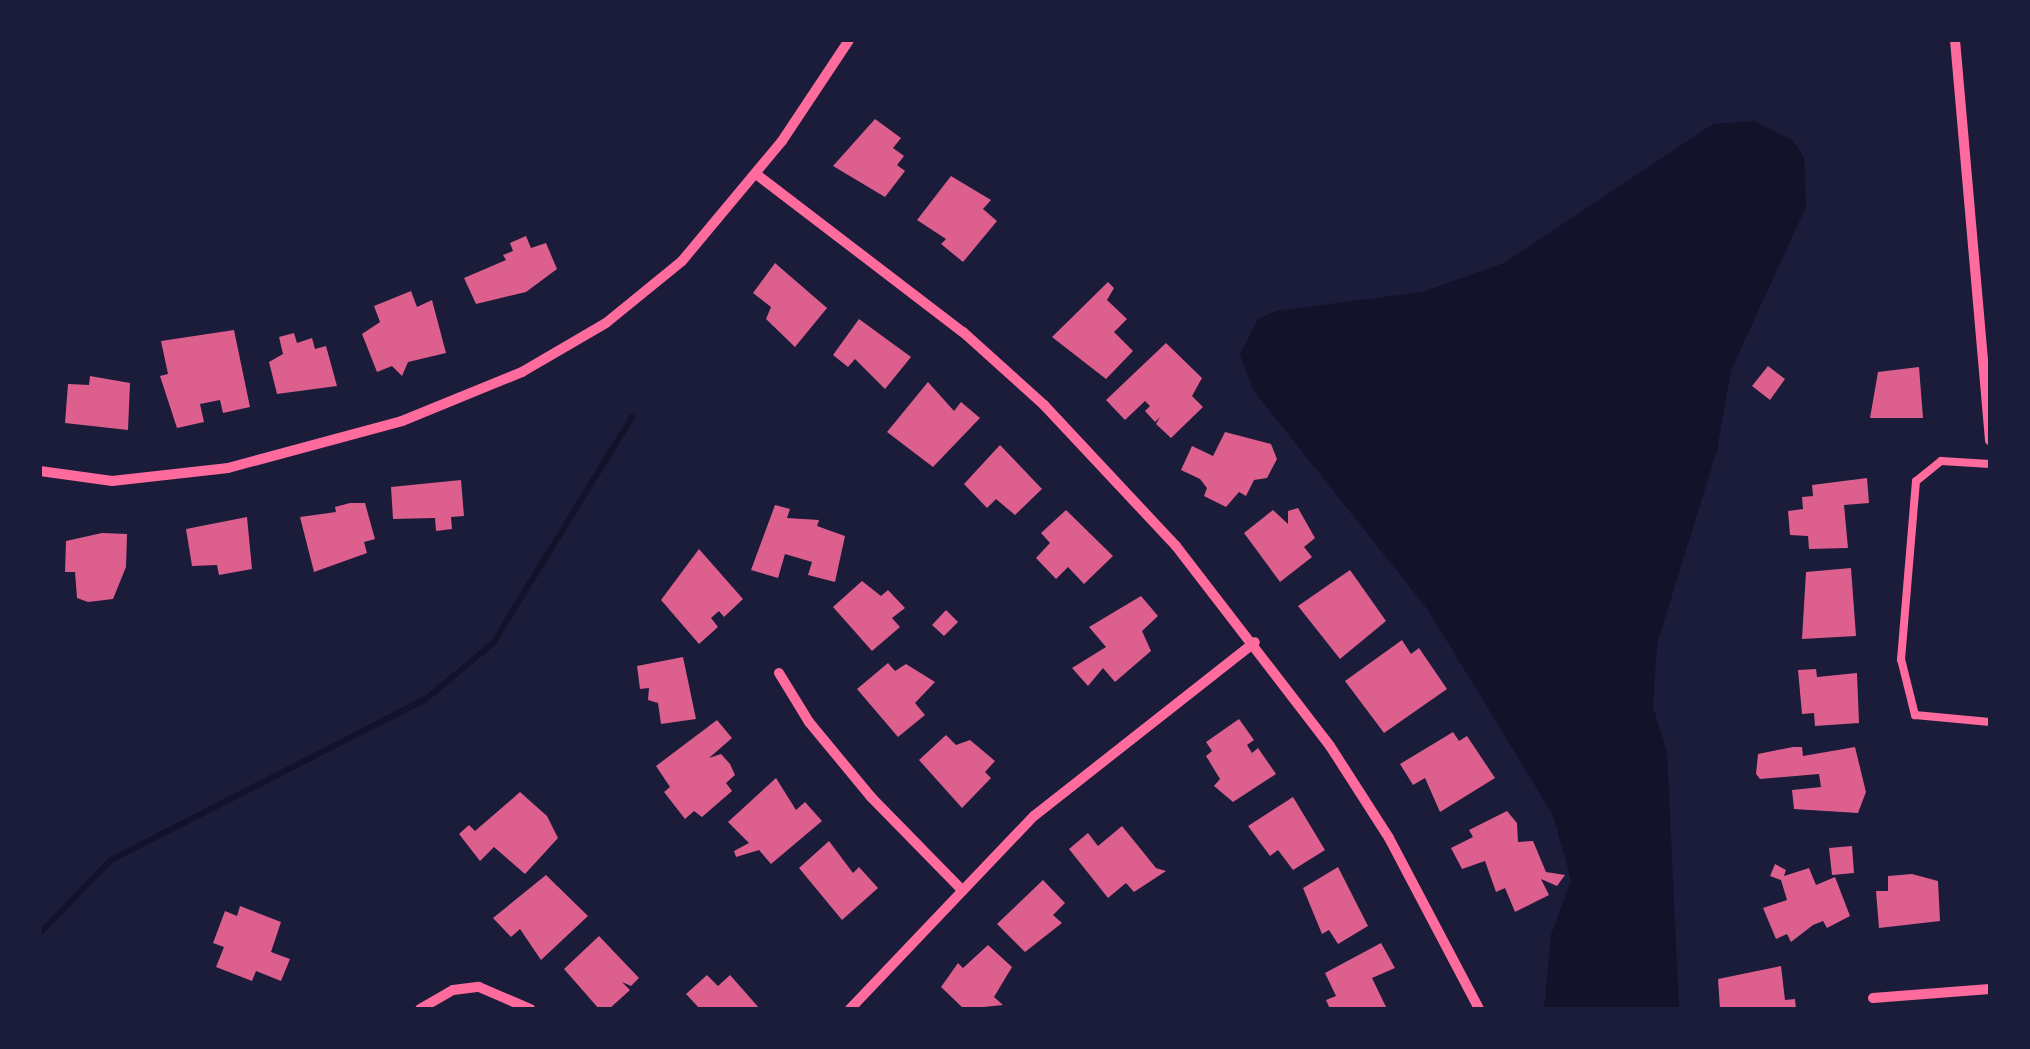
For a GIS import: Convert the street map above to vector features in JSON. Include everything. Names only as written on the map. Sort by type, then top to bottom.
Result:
[{"type":"street","points":[[40,472],[112,481],[228,468],[315,448],[464,399],[546,359],[632,304],[694,248],[756,174],[850,40]]},
{"type":"street","points":[[1955,40],[1984,301],[1990,440]]},
{"type":"street","points":[[756,174],[890,274],[1044,405],[1176,546],[1255,642],[1389,838],[1479,1009]]},
{"type":"street","points":[[850,1009],[960,889],[1080,778],[1255,642]]},
{"type":"street","points":[[779,673],[809,722],[871,797],[960,889]]},
{"type":"street","points":[[420,1009],[453,990],[480,988],[530,1009]]},
{"type":"street","points":[[1873,998],[1990,989]]},
{"type":"lane","points":[[1990,464],[1941,461],[1916,481],[1901,660],[1916,715],[1990,722]]},
{"type":"shaded area","points":[[1754,121],[1792,140],[1804,157],[1806,207],[1731,370],[1717,450],[1657,644],[1653,707],[1667,752],[1679,1009],[1544,1009],[1551,935],[1571,880],[1553,815],[1428,610],[1253,390],[1240,354],[1258,319],[1276,311],[1422,292],[1504,263],[1713,124]]},
{"type":"building","points":[[875,119],[901,138],[893,148],[904,156],[897,165],[905,171],[885,197],[833,166]]},
{"type":"building","points":[[951,176],[991,200],[983,209],[997,221],[963,262],[941,244],[946,239],[917,220]]},
{"type":"building","points":[[526,236],[531,248],[546,243],[557,269],[526,292],[476,304],[464,278],[506,260],[503,255],[513,251],[510,243]]},
{"type":"building","points":[[775,263],[827,308],[795,347],[766,319],[771,307],[753,293]]},
{"type":"building","points":[[1108,282],[1114,288],[1107,300],[1127,319],[1114,332],[1133,351],[1106,379],[1052,337]]},
{"type":"building","points":[[411,291],[417,307],[432,300],[446,353],[408,362],[402,376],[392,366],[377,372],[362,334],[380,322],[374,306]]},
{"type":"building","points":[[859,319],[911,357],[885,389],[855,359],[848,367],[833,355]]},
{"type":"building","points":[[234,330],[250,407],[223,413],[220,400],[200,404],[204,422],[177,428],[160,376],[168,374],[161,341]]},
{"type":"building","points":[[294,333],[297,343],[312,338],[315,349],[326,346],[337,386],[277,394],[269,362],[283,354],[279,337]]},
{"type":"building","points":[[1166,343],[1202,378],[1192,396],[1203,407],[1171,438],[1156,424],[1160,417],[1155,422],[1145,411],[1150,406],[1145,401],[1125,420],[1106,400]]},
{"type":"building","points":[[1768,366],[1785,379],[1770,400],[1752,386]]},
{"type":"building","points":[[1919,367],[1923,418],[1870,418],[1878,372]]},
{"type":"building","points":[[90,376],[130,383],[128,430],[65,423],[68,384],[89,385]]},
{"type":"building","points":[[928,382],[954,411],[961,402],[980,418],[933,467],[887,432]]},
{"type":"building","points":[[1225,432],[1271,444],[1277,459],[1267,478],[1254,480],[1246,496],[1239,492],[1226,507],[1204,496],[1207,488],[1200,479],[1181,470],[1192,446],[1213,456]]},
{"type":"building","points":[[1000,445],[1042,489],[1015,515],[996,499],[987,508],[964,484]]},
{"type":"building","points":[[1867,478],[1869,503],[1844,505],[1848,548],[1809,549],[1808,536],[1790,535],[1788,511],[1803,509],[1802,497],[1813,496],[1812,485]]},
{"type":"building","points":[[461,480],[464,516],[451,517],[452,529],[436,531],[435,518],[393,519],[391,487]]},
{"type":"building","points":[[365,503],[375,539],[364,542],[367,553],[314,572],[300,517],[336,512],[335,507]]},
{"type":"building","points":[[775,505],[790,509],[787,518],[819,520],[817,526],[845,536],[835,582],[808,575],[812,562],[785,554],[778,578],[751,570]]},
{"type":"building","points":[[1298,508],[1315,538],[1304,547],[1312,557],[1280,582],[1244,533],[1273,510],[1288,524],[1288,511]]},
{"type":"building","points":[[1066,510],[1113,556],[1084,584],[1068,567],[1056,579],[1036,558],[1050,543],[1041,533]]},
{"type":"building","points":[[247,517],[252,569],[219,575],[217,565],[192,566],[186,529]]},
{"type":"building","points":[[102,533],[127,534],[126,567],[113,599],[88,602],[77,598],[75,572],[65,572],[66,541]]},
{"type":"building","points":[[699,549],[743,599],[724,617],[719,611],[711,618],[718,627],[699,644],[661,600]]},
{"type":"building","points":[[1851,568],[1856,636],[1802,639],[1806,572]]},
{"type":"building","points":[[1350,570],[1386,621],[1340,659],[1298,606]]},
{"type":"building","points":[[862,581],[881,596],[888,590],[905,608],[892,618],[900,627],[872,651],[833,607]]},
{"type":"building","points":[[1141,596],[1158,616],[1142,631],[1151,651],[1115,682],[1103,668],[1088,686],[1072,668],[1106,647],[1089,627]]},
{"type":"building","points":[[946,610],[958,622],[944,636],[932,625]]},
{"type":"building","points":[[1402,640],[1411,654],[1419,648],[1447,689],[1384,733],[1345,681]]},
{"type":"building","points":[[683,657],[696,719],[661,724],[658,703],[648,700],[649,688],[640,689],[637,666]]},
{"type":"building","points":[[888,663],[895,671],[906,664],[935,682],[915,703],[925,715],[898,737],[857,689]]},
{"type":"building","points":[[1816,669],[1817,677],[1857,673],[1859,723],[1815,726],[1814,713],[1802,714],[1798,670]]},
{"type":"building","points":[[1239,719],[1254,740],[1247,745],[1252,753],[1258,748],[1276,774],[1233,802],[1214,786],[1220,779],[1206,756],[1212,751],[1206,742]]},
{"type":"building","points":[[717,720],[732,738],[709,758],[721,754],[730,764],[735,775],[726,783],[732,791],[702,817],[694,811],[685,819],[664,792],[670,787],[656,766]]},
{"type":"building","points":[[1453,732],[1459,741],[1467,736],[1495,778],[1440,812],[1425,778],[1413,785],[1400,764]]},
{"type":"building","points":[[946,735],[956,745],[970,740],[995,761],[985,772],[991,778],[962,808],[919,760]]},
{"type":"building","points":[[1802,747],[1803,756],[1855,747],[1866,792],[1858,813],[1794,809],[1792,790],[1821,787],[1819,774],[1760,779],[1756,774],[1758,754]]},
{"type":"building","points":[[776,778],[796,810],[805,802],[822,821],[771,864],[759,850],[736,857],[734,851],[749,843],[728,822]]},
{"type":"building","points":[[520,792],[547,816],[558,838],[525,874],[494,847],[480,861],[459,834],[469,825],[475,831]]},
{"type":"building","points":[[1293,797],[1325,850],[1293,870],[1278,850],[1270,856],[1248,826]]},
{"type":"building","points":[[1507,811],[1517,823],[1518,842],[1533,841],[1546,872],[1565,875],[1557,886],[1541,879],[1549,895],[1515,912],[1505,888],[1496,892],[1485,861],[1462,869],[1451,848],[1473,837],[1469,830]]},
{"type":"building","points":[[1122,826],[1156,868],[1166,871],[1134,892],[1126,883],[1108,898],[1069,849],[1088,833],[1098,846]]},
{"type":"building","points":[[829,841],[853,873],[859,867],[878,888],[842,920],[799,868]]},
{"type":"building","points":[[1852,846],[1854,873],[1832,875],[1829,848]]},
{"type":"building","points":[[1775,864],[1786,870],[1784,876],[1809,868],[1816,885],[1835,877],[1850,916],[1827,928],[1823,921],[1813,925],[1791,942],[1787,934],[1776,939],[1763,908],[1787,900],[1781,880],[1770,876]]},
{"type":"building","points":[[1338,867],[1368,926],[1338,944],[1329,930],[1322,934],[1303,888]]},
{"type":"building","points":[[1912,874],[1938,881],[1940,921],[1879,928],[1876,891],[1888,891],[1888,876]]},
{"type":"building","points":[[546,875],[588,916],[541,960],[520,929],[511,937],[493,918]]},
{"type":"building","points":[[1043,880],[1065,903],[1053,915],[1062,923],[1025,952],[997,924]]},
{"type":"building","points":[[240,906],[281,922],[271,952],[290,959],[281,981],[256,971],[252,981],[216,967],[224,947],[213,943],[225,911],[237,916]]},
{"type":"building","points":[[599,936],[639,978],[631,986],[622,982],[630,990],[609,1009],[599,1009],[564,969]]},
{"type":"building","points":[[1381,943],[1395,968],[1372,978],[1387,1009],[1330,1009],[1326,1000],[1336,996],[1325,973]]},
{"type":"building","points":[[988,945],[1012,967],[994,997],[1003,1005],[964,1009],[941,987],[958,963],[963,968]]},
{"type":"building","points":[[1781,966],[1785,1000],[1795,999],[1796,1009],[1720,1009],[1718,979]]},
{"type":"building","points":[[707,975],[718,986],[730,975],[760,1009],[700,1009],[686,994]]},
{"type":"waterway","points":[[40,933],[111,860],[426,699],[493,643],[632,417]]}]
